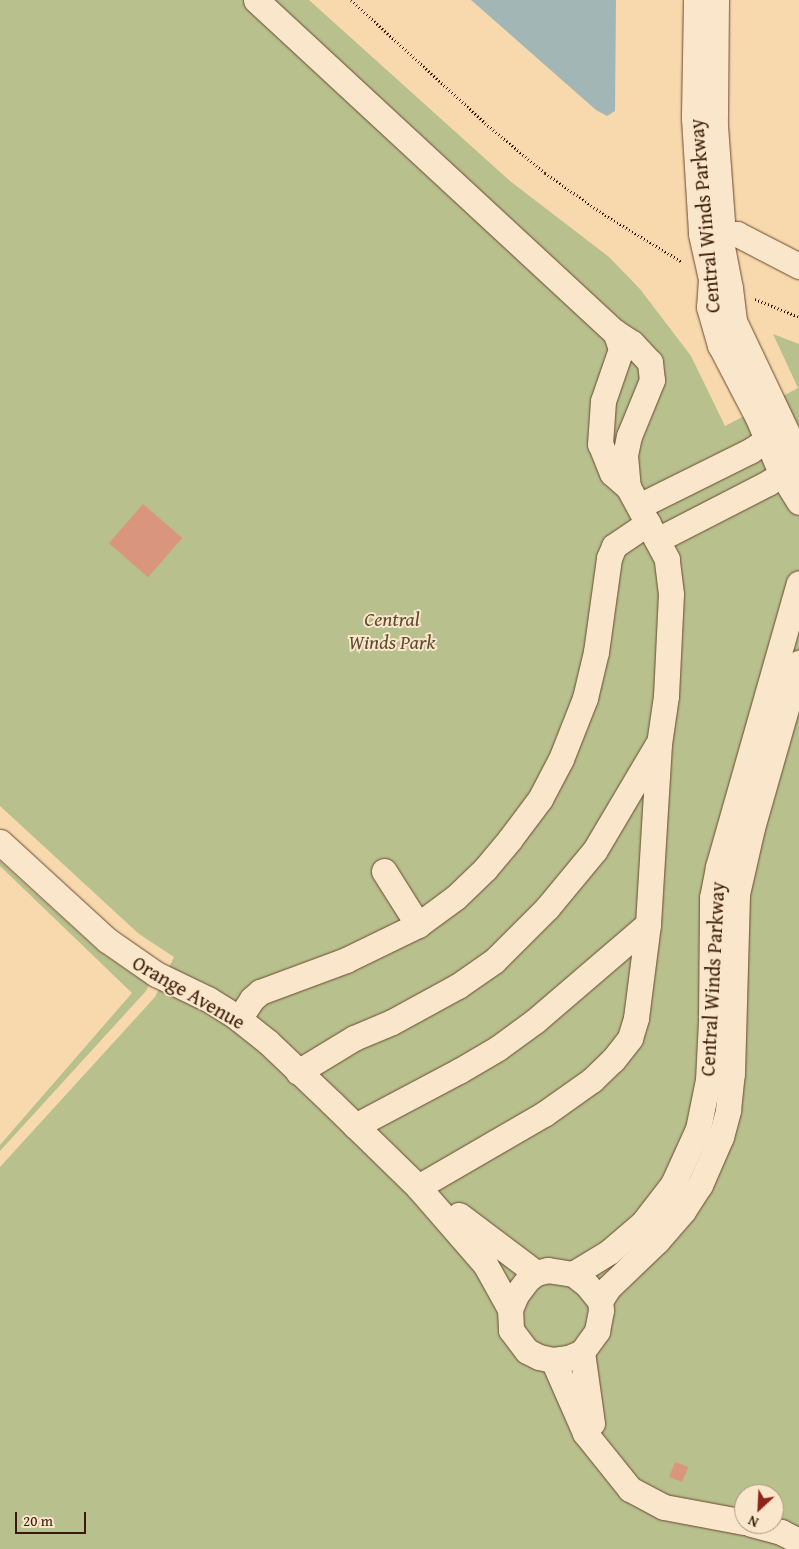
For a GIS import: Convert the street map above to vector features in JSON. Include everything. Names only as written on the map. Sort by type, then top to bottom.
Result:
[{"type":"street","points":[[256,0],[615,332],[632,342],[650,362],[653,373],[629,436],[625,454],[643,514]]},
{"type":"street","name":"Central Winds Parkway","points":[[696,0],[694,118],[712,234]]},
{"type":"street","name":"Central Winds Parkway","points":[[716,0],[715,126],[709,307],[717,336],[793,464],[799,502]]},
{"type":"street","points":[[712,234],[737,234],[799,266]]},
{"type":"street","points":[[418,1187],[544,1114],[592,1080],[613,1060],[630,1038],[636,1018],[648,924],[659,742],[666,696],[671,594],[667,559],[643,514],[612,472],[600,444],[603,401],[622,349],[615,332]]},
{"type":"street","points":[[238,1018],[252,999],[260,992],[346,960],[418,925],[456,897],[485,869],[540,799],[561,760],[585,698],[596,652],[609,558],[614,546],[643,514],[750,451],[775,434]]},
{"type":"street","points":[[643,514],[768,483],[793,464]]},
{"type":"street","name":"Central Winds Parkway","points":[[573,1274],[609,1252],[643,1223],[673,1184],[698,1129],[708,1080],[711,1020],[712,898],[718,867],[799,583]]},
{"type":"street","name":"Central Winds Parkway","points":[[600,1300],[683,1211],[700,1185],[721,1137],[728,1110],[732,1074],[737,894],[752,828],[799,663]]},
{"type":"street","points":[[298,1072],[354,1038],[392,1022],[458,986],[494,960],[546,908],[594,850],[659,742]]},
{"type":"street","name":"Orange Avenue","points":[[0,842],[119,950],[156,974],[220,1005],[254,1030],[418,1187],[485,1264],[510,1309]]},
{"type":"street","points":[[384,871],[418,925]]},
{"type":"street","points":[[355,1126],[459,1071],[498,1048],[535,1020],[648,924]]},
{"type":"street","name":"Orange Avenue","points":[[418,1187],[436,1197],[499,1247],[536,1273]]},
{"type":"street","points":[[548,1270],[573,1274],[586,1284],[600,1300],[601,1310],[597,1331],[582,1352],[568,1358],[553,1360],[539,1357],[527,1351],[518,1342],[511,1330],[510,1309],[520,1288],[536,1273],[548,1270]]},
{"type":"street","points":[[582,1352],[585,1384],[592,1422],[592,1443]]},
{"type":"street","points":[[553,1360],[580,1424],[592,1443],[630,1489],[664,1507],[734,1519]]},
{"type":"street","points":[[784,1534],[799,1541]]},
{"type":"path","points":[[351,0],[485,122],[545,173],[591,205],[689,266]]},
{"type":"path","points":[[752,297],[799,317]]},
{"type":"green space","name":"Central Winds Park","points":[[0,0],[309,0],[510,181],[609,257],[640,289],[691,356],[725,426],[798,388],[773,334],[799,344],[799,1549],[0,1549],[0,1167],[155,997],[174,957],[139,934],[0,806]]},
{"type":"green space","points":[[0,861],[99,951],[149,985],[146,991],[0,1151],[0,1145],[132,993],[0,866]]},
{"type":"shaded area","points":[[471,0],[616,0],[615,111],[607,116],[596,110]]},
{"type":"building","points":[[143,504],[182,538],[148,577],[109,543]]},
{"type":"building","points":[[675,1462],[688,1467],[682,1482],[669,1477]]}]
